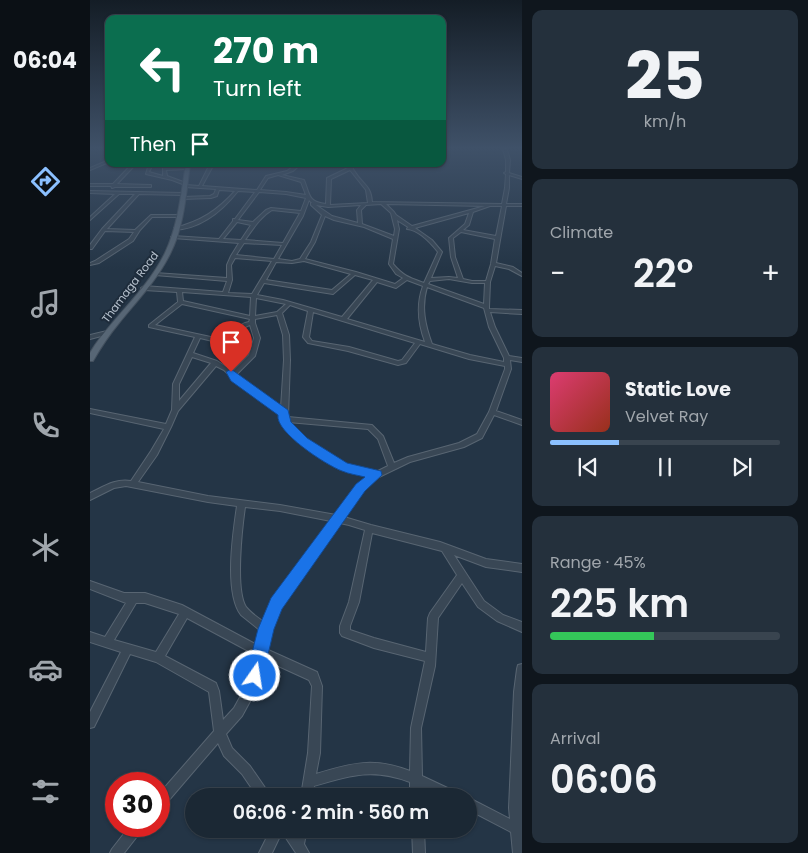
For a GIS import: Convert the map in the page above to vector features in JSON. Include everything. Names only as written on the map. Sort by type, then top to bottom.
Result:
[{"type":"main road","name":"Thamaga Road","points":[[90,359],[107,333],[155,274],[168,253],[180,216],[184,189]]},
{"type":"street","points":[[94,189],[107,193],[213,197],[218,189]]},
{"type":"street","points":[[107,193],[111,189]]},
{"type":"street","points":[[145,194],[148,189]]},
{"type":"street","points":[[234,189],[308,197]]},
{"type":"street","points":[[176,229],[194,225],[208,218],[226,204],[238,189]]},
{"type":"street","points":[[305,189],[308,197],[324,215],[334,220],[360,225],[394,238]]},
{"type":"street","points":[[328,206],[329,189]]},
{"type":"street","points":[[367,189],[370,197],[389,209],[394,216],[419,232],[440,250],[440,256],[426,282],[421,304],[420,322],[429,344]]},
{"type":"street","points":[[170,791],[220,734],[244,702],[255,676],[266,629],[280,598],[360,487],[376,475],[392,467],[417,456],[474,440],[482,433],[507,372],[507,362],[492,327],[487,309],[488,282],[507,189]]},
{"type":"street","points":[[221,239],[258,190]]},
{"type":"street","points":[[90,219],[118,193]]},
{"type":"street","points":[[90,248],[137,194]]},
{"type":"street","points":[[233,374],[252,356],[257,338],[253,320],[254,296],[303,210],[308,197]]},
{"type":"street","points":[[360,225],[359,210],[367,204],[370,197]]},
{"type":"street","points":[[225,294],[230,280],[229,266],[233,256],[255,224],[271,210],[303,210],[313,203],[328,206],[380,203],[522,205]]},
{"type":"street","points":[[389,209],[395,203]]},
{"type":"street","points":[[397,229],[411,228],[493,204]]},
{"type":"street","points":[[461,279],[453,257],[451,238],[467,225],[471,212]]},
{"type":"street","points":[[302,260],[316,236],[324,215]]},
{"type":"street","points":[[90,264],[97,262],[131,240],[151,216],[180,216]]},
{"type":"street","points":[[394,216],[397,229],[391,264],[398,273],[406,278],[426,282],[487,309],[522,312]]},
{"type":"street","points":[[234,220],[255,224]]},
{"type":"street","points":[[104,230],[138,230]]},
{"type":"street","points":[[461,231],[498,238]]},
{"type":"street","points":[[174,238],[243,240],[284,244]]},
{"type":"street","points":[[233,256],[294,262],[302,260],[396,286],[406,278]]},
{"type":"street","points":[[493,264],[511,268],[522,275]]},
{"type":"street","points":[[264,281],[333,292],[354,273]]},
{"type":"street","points":[[155,274],[230,280]]},
{"type":"street","points":[[426,282],[445,278],[488,282]]},
{"type":"street","points":[[343,320],[376,280]]},
{"type":"street","points":[[144,288],[254,296],[289,304],[473,358],[507,362],[522,360]]},
{"type":"street","points":[[179,290],[181,302]]},
{"type":"street","points":[[181,302],[151,326],[223,341],[242,324],[279,314],[289,304]]},
{"type":"street","points":[[181,302],[253,320]]},
{"type":"street","points":[[312,312],[306,337],[310,342],[349,349],[398,363],[404,362],[419,342]]},
{"type":"street","points":[[279,314],[286,334],[287,360],[284,416],[286,425],[303,441],[344,467],[376,475]]},
{"type":"street","points":[[90,337],[107,333]]},
{"type":"street","points":[[175,410],[176,384],[198,336]]},
{"type":"street","points":[[190,354],[215,363],[233,374],[235,378],[284,416],[370,427],[381,438],[392,467]]},
{"type":"street","points":[[133,484],[154,453],[175,410],[215,363]]},
{"type":"street","points":[[90,412],[168,427]]},
{"type":"street","points":[[492,412],[522,423]]},
{"type":"street","points":[[90,497],[120,482],[241,504],[280,508],[337,519],[369,529],[406,537],[486,563],[522,568]]},
{"type":"street","points":[[241,504],[236,543],[238,600],[248,616],[266,629]]},
{"type":"street","points":[[369,529],[354,602],[345,626],[345,633],[374,644],[431,658]]},
{"type":"street","points":[[446,549],[475,597],[488,611],[522,627]]},
{"type":"street","points":[[416,788],[416,728],[428,678],[435,613],[462,576]]},
{"type":"street","points":[[90,585],[124,598],[145,598],[185,612],[260,652],[313,676],[316,680],[314,753],[309,788]]},
{"type":"street","points":[[107,643],[134,598]]},
{"type":"street","points":[[158,658],[185,612]]},
{"type":"street","points":[[90,637],[158,658],[212,687],[220,734],[228,752],[246,770],[258,788]]},
{"type":"street","points":[[91,718],[128,649]]},
{"type":"street","points":[[519,853],[515,808],[519,692],[522,669]]},
{"type":"street","points":[[310,782],[341,773],[372,768],[415,778],[436,788]]},
{"type":"street","points":[[477,808],[517,830]]},
{"type":"street","points":[[116,853],[129,837]]},
{"type":"street","points":[[265,853],[272,838]]},
{"type":"street","points":[[293,838],[301,849]]},
{"type":"street","points":[[418,838],[419,853]]},
{"type":"route","points":[[231,372],[235,378],[284,413],[283,419],[286,425],[303,441],[344,467],[376,475],[360,487],[277,603],[266,629],[255,676]]}]
